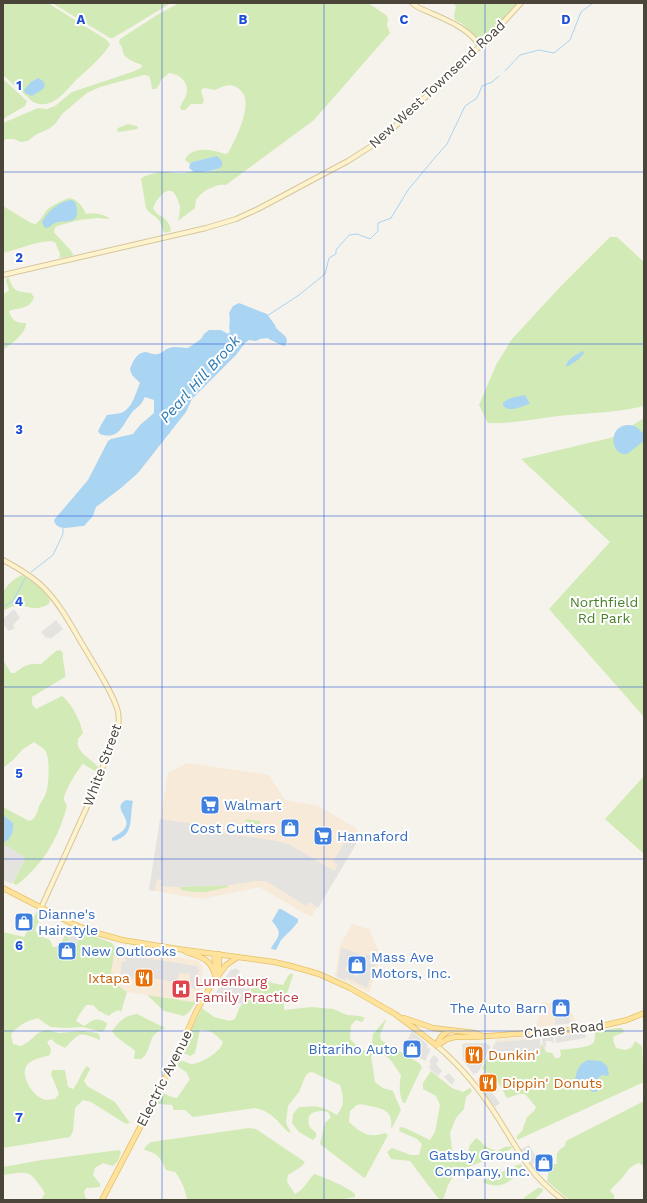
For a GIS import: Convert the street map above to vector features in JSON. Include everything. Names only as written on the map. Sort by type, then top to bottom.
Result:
[{"type":"main road","points":[[3,888],[90,931],[122,940],[285,964],[319,974],[350,988],[395,1014],[437,1046],[440,1037],[449,1031]]},
{"type":"main road","points":[[178,949],[200,957],[208,962],[213,968],[216,978]]},
{"type":"main road","points":[[217,954],[220,973]]},
{"type":"main road","points":[[216,978],[217,954]]},
{"type":"main road","name":"Electric Avenue","points":[[102,1200],[154,1100],[196,1012],[216,978],[230,962],[238,957]]},
{"type":"main road","name":"Chase Road","points":[[437,1046],[449,1038],[584,1029],[627,1020],[644,1013]]},
{"type":"main road","name":"Chase Road","points":[[395,1014],[418,1024],[433,1028],[475,1033],[482,1036]]},
{"type":"street","name":"New West Townsend Road","points":[[3,275],[206,228],[236,219],[290,192],[364,152],[381,140],[497,30],[521,3]]},
{"type":"street","points":[[413,4],[467,31],[480,46]]},
{"type":"street","name":"White Street","points":[[3,560],[39,583],[58,606],[103,679],[117,707],[119,717],[118,727],[93,792],[41,908]]},
{"type":"street","points":[[437,1046],[462,1070],[482,1095],[527,1165],[563,1200]]},
{"type":"shaded area","points":[[14,609],[20,618],[13,625],[15,628],[9,631],[3,624],[3,619]]},
{"type":"shaded area","points":[[56,620],[63,629],[50,639],[48,637],[46,638],[41,632]]},
{"type":"shaded area","points":[[187,763],[269,775],[285,800],[319,806],[357,829],[358,841],[311,917],[259,887],[202,899],[149,890],[168,773]]},
{"type":"shaded area","points":[[160,819],[188,823],[207,831],[289,844],[334,871],[338,865],[333,862],[349,835],[358,841],[318,908],[309,902],[306,906],[266,881],[255,881],[231,885],[178,887],[161,886],[162,880],[157,879],[155,891],[149,890]]},
{"type":"shaded area","points":[[3,846],[8,846],[25,859],[12,884],[3,880]]},
{"type":"shaded area","points":[[352,924],[369,929],[381,956],[369,993],[335,976],[340,945]]},
{"type":"shaded area","points":[[72,931],[80,936],[74,949],[66,944]]},
{"type":"shaded area","points":[[115,948],[128,948],[198,961],[203,967],[199,997],[192,1002],[127,992],[110,979]]},
{"type":"shaded area","points":[[341,948],[365,957],[367,954],[377,958],[367,988],[347,978],[345,979],[346,981],[337,977]],"holes":[[[355,958],[364,963],[357,977],[345,969],[346,966],[350,968]]]},
{"type":"shaded area","points":[[126,955],[197,966],[197,969],[199,969],[196,989],[191,988],[190,974],[179,973],[177,982],[150,978],[151,970],[142,968],[140,979],[132,978],[131,981],[120,978],[122,961],[125,962]]},
{"type":"shaded area","points":[[235,968],[240,971],[235,983],[246,989],[248,986],[251,988],[243,1005],[216,993],[222,981],[223,982],[231,969],[233,970]]},
{"type":"shaded area","points":[[543,1002],[567,1005],[577,1023],[536,1027]]},
{"type":"shaded area","points":[[567,1010],[571,1023],[555,1025],[555,1020],[558,1013]]},
{"type":"shaded area","points":[[412,1031],[427,1044],[428,1048],[431,1049],[425,1061],[419,1057],[421,1052],[418,1051],[419,1048],[412,1044],[406,1043]]},
{"type":"shaded area","points":[[585,1033],[586,1038],[556,1043],[555,1036]]},
{"type":"shaded area","points":[[553,1035],[554,1043],[551,1041],[546,1041],[546,1047],[543,1048],[542,1036]]},
{"type":"shaded area","points":[[540,1037],[541,1055],[494,1058],[489,1055],[496,1039]]},
{"type":"shaded area","points":[[540,1039],[541,1055],[494,1058],[489,1055],[496,1042]]},
{"type":"shaded area","points":[[465,1043],[485,1043],[491,1046],[480,1069],[474,1075],[463,1060],[462,1045]]},
{"type":"shaded area","points":[[434,1055],[439,1060],[436,1064],[442,1071],[438,1076],[429,1068],[431,1064],[429,1062]]},
{"type":"shaded area","points":[[485,1070],[491,1076],[485,1083],[500,1103],[495,1107],[484,1093],[485,1090],[477,1081]]},
{"type":"shaded area","points":[[449,1073],[455,1080],[452,1085],[444,1077]]},
{"type":"shaded area","points":[[529,1145],[538,1160],[532,1165],[521,1149]]},
{"type":"green space","points":[[3,3],[48,3],[107,40],[110,45],[96,62],[53,102],[40,104],[33,102],[3,75]]},
{"type":"green space","points":[[52,3],[171,3],[113,38],[110,38]]},
{"type":"green space","points":[[179,3],[368,3],[386,15],[388,18],[387,26],[390,33],[314,120],[226,185],[218,185],[204,191],[196,201],[195,208],[178,221],[180,207],[177,198],[171,191],[164,193],[157,200],[153,208],[155,212],[166,219],[170,226],[171,231],[165,233],[159,220],[146,208],[141,179],[159,172],[182,173],[208,172],[217,170],[222,163],[217,156],[192,162],[190,164],[185,160],[188,155],[198,150],[209,150],[225,154],[228,153],[235,141],[244,115],[245,99],[243,93],[239,89],[230,85],[215,90],[204,88],[201,90],[204,101],[202,104],[191,104],[185,110],[181,110],[180,107],[187,91],[185,82],[181,78],[169,73],[161,80],[156,89],[152,89],[149,76],[144,75],[100,87],[87,93],[63,113],[55,124],[49,129],[37,134],[28,141],[21,142],[14,139],[6,139],[3,141],[3,123],[38,108],[47,109],[55,106],[72,92],[135,71],[142,67],[142,65],[130,60],[124,55],[119,43],[120,39],[157,15]]},
{"type":"green space","points":[[453,3],[519,3],[484,38],[481,39],[476,37],[461,23],[455,20],[454,16],[456,6]]},
{"type":"green space","points":[[3,79],[27,101],[25,106],[3,119]]},
{"type":"green space","points":[[128,124],[137,126],[138,128],[119,132],[117,131],[118,128]]},
{"type":"green space","points":[[69,198],[77,201],[86,214],[91,213],[104,215],[109,218],[79,220],[57,226],[55,228],[54,232],[71,251],[73,254],[72,256],[59,258],[60,254],[55,242],[50,241],[37,243],[3,253],[3,206],[31,223],[36,224],[48,209]]},
{"type":"green space","points":[[610,237],[617,237],[644,262],[644,406],[514,422],[488,423],[479,405],[496,365],[512,339],[562,285]]},
{"type":"green space","points":[[7,277],[16,290],[31,293],[34,297],[27,306],[9,311],[15,321],[26,323],[24,331],[21,335],[3,350],[3,295],[9,290],[6,281]]},
{"type":"green space","name":"Northfield Rd Park","points":[[644,418],[644,717],[549,609],[610,542],[521,459],[614,437]]},
{"type":"green space","points":[[23,575],[42,589],[50,600],[49,604],[39,608],[14,606],[3,611],[3,592],[12,582]]},
{"type":"green space","points":[[60,650],[63,653],[65,677],[32,697],[32,704],[36,709],[62,696],[66,699],[78,718],[82,728],[83,733],[78,739],[80,749],[99,768],[95,771],[83,764],[78,771],[71,781],[64,797],[67,806],[57,835],[42,860],[22,881],[16,885],[13,883],[25,859],[6,846],[3,846],[3,843],[12,834],[13,827],[9,820],[3,815],[3,807],[29,821],[32,820],[46,793],[49,766],[46,752],[34,742],[23,749],[3,768],[3,660],[11,673],[15,673],[21,668],[33,664],[41,664],[56,651]]},
{"type":"green space","points":[[644,776],[644,854],[605,819]]},
{"type":"green space","points":[[246,819],[260,821],[259,831],[244,828]]},
{"type":"green space","points":[[228,885],[228,887],[206,892],[181,890],[180,887]]},
{"type":"green space","points":[[37,911],[42,914],[35,930],[40,936],[50,940],[53,947],[60,945],[68,929],[71,929],[72,931],[61,952],[67,957],[73,953],[83,932],[112,943],[115,948],[110,979],[127,992],[121,1012],[119,1010],[109,1016],[99,1011],[93,1005],[86,1005],[79,1015],[76,1021],[84,1026],[98,1019],[107,1023],[102,1032],[83,1027],[51,1027],[38,1018],[26,1022],[17,1028],[11,1034],[13,1044],[21,1046],[42,1031],[48,1030],[59,1033],[82,1031],[98,1033],[100,1037],[100,1040],[88,1035],[81,1035],[74,1038],[65,1048],[51,1039],[47,1042],[51,1049],[50,1055],[34,1060],[27,1065],[25,1070],[26,1080],[33,1091],[41,1098],[46,1100],[55,1099],[59,1094],[51,1074],[52,1070],[65,1070],[68,1087],[73,1089],[87,1066],[90,1069],[84,1081],[87,1086],[115,1102],[130,1123],[126,1124],[91,1102],[83,1100],[75,1108],[73,1131],[70,1137],[3,1148],[3,932],[24,937]]},
{"type":"green space","points":[[291,973],[293,975],[284,1003],[284,1010],[312,1007],[333,1009],[347,1015],[365,1018],[362,1022],[356,1020],[351,1025],[350,1039],[360,1049],[367,1051],[371,1048],[373,1034],[386,1019],[380,1035],[381,1040],[419,1063],[422,1067],[405,1103],[403,1103],[400,1089],[401,1075],[395,1066],[389,1058],[382,1054],[371,1056],[375,1082],[383,1088],[393,1091],[401,1110],[391,1128],[391,1118],[389,1114],[379,1108],[357,1105],[350,1111],[349,1122],[357,1129],[369,1135],[379,1135],[385,1133],[388,1135],[365,1178],[320,1144],[325,1123],[331,1117],[328,1112],[313,1112],[309,1117],[309,1125],[316,1133],[316,1137],[313,1140],[299,1132],[292,1123],[293,1114],[299,1107],[319,1107],[327,1109],[337,1115],[343,1104],[340,1085],[312,1072],[308,1073],[305,1077],[299,1092],[288,1106],[286,1123],[291,1133],[288,1132],[270,1114],[261,1109],[255,1108],[193,1117],[185,1110],[174,1110],[172,1105],[158,1104],[158,1098],[160,1094],[163,1093],[177,1098],[190,1079],[186,1072],[177,1066],[179,1061],[184,1061],[191,1064],[198,1063],[215,1053],[223,1043],[213,1033],[200,1030],[195,1053],[190,1056],[182,1052],[181,1049],[202,1008],[214,1017],[230,1021],[235,1019],[240,1006],[249,999],[254,977],[266,979],[272,983],[283,985]]},
{"type":"green space","points":[[147,995],[192,1002],[199,997],[190,1011],[184,1016],[164,1011]]},
{"type":"green space","points":[[137,1014],[165,1028],[154,1035],[147,1053],[141,1059],[134,1059],[135,1051],[112,1031],[122,1020],[128,1016]]},
{"type":"green space","points":[[622,1028],[624,1031],[623,1033],[614,1036],[613,1040],[616,1048],[626,1050],[632,1047],[635,1041],[642,1046],[644,1082],[517,1140],[517,1136],[522,1131],[527,1117],[536,1107],[525,1094],[519,1094],[508,1098],[506,1097],[497,1081],[482,1069],[488,1056],[494,1058],[540,1055],[541,1045],[543,1045],[546,1052],[552,1053],[555,1058],[559,1058],[561,1055],[560,1050],[588,1046],[594,1042],[595,1032]]},
{"type":"green space","points":[[431,1071],[452,1088],[463,1092],[470,1088],[472,1091],[466,1097],[464,1109],[456,1118],[450,1133],[454,1157],[460,1160],[467,1155],[470,1145],[476,1138],[495,1151],[505,1147],[511,1146],[512,1148],[506,1152],[456,1172],[448,1185],[443,1200],[438,1198],[410,1161],[391,1159],[387,1152],[392,1148],[411,1155],[419,1155],[422,1144],[417,1139],[399,1131],[400,1127],[430,1140],[435,1132],[440,1105],[436,1096],[423,1089],[423,1083]]},
{"type":"green space","points":[[644,1101],[644,1166],[639,1163],[629,1169],[610,1191],[614,1195],[614,1200],[569,1200],[547,1181],[549,1168],[553,1164],[557,1164],[557,1153],[565,1146],[566,1141]]},
{"type":"green space","points":[[249,1128],[256,1129],[305,1162],[302,1166],[288,1175],[287,1182],[295,1194],[304,1187],[314,1174],[346,1188],[355,1194],[355,1197],[338,1200],[187,1200],[183,1185],[175,1172],[166,1170],[156,1154],[144,1150],[151,1142]]},
{"type":"green space","points":[[119,1150],[121,1152],[118,1161],[113,1166],[103,1163],[95,1168],[93,1175],[100,1184],[100,1187],[86,1188],[84,1192],[85,1197],[88,1200],[41,1200],[45,1193],[32,1176],[24,1173],[3,1175],[3,1167],[42,1160]]},
{"type":"green space","points":[[521,1164],[523,1169],[506,1183],[501,1185],[490,1185],[484,1183],[483,1181],[517,1165]]},
{"type":"green space","points":[[538,1188],[542,1188],[543,1191],[534,1200],[523,1200],[526,1196]]},
{"type":"water","points":[[38,78],[43,81],[45,85],[43,89],[32,96],[25,93],[24,90],[31,82]]},
{"type":"water","points":[[217,156],[222,161],[222,165],[216,170],[194,172],[189,168],[192,162]]},
{"type":"water","points":[[71,200],[74,201],[77,206],[77,215],[73,220],[58,222],[47,228],[44,227],[42,222],[50,211],[58,205]]},
{"type":"water","points":[[239,303],[267,314],[276,328],[286,337],[287,341],[285,346],[267,338],[256,341],[249,340],[245,343],[236,355],[192,399],[186,412],[138,473],[96,507],[93,516],[84,526],[62,528],[55,524],[54,520],[88,480],[108,441],[133,434],[140,425],[154,413],[154,400],[145,397],[117,433],[107,436],[100,434],[98,431],[107,415],[121,413],[131,404],[140,383],[132,375],[130,369],[136,358],[143,352],[156,354],[172,347],[188,348],[201,339],[209,330],[221,330],[228,334],[230,332],[229,313],[233,306]]},
{"type":"water","points":[[583,351],[584,353],[579,359],[567,367],[566,365],[568,361]]},
{"type":"water","points":[[525,395],[530,404],[513,409],[503,406],[503,403],[508,400]]},
{"type":"water","points":[[628,425],[636,427],[641,432],[644,431],[644,441],[627,454],[622,454],[618,452],[614,444],[614,435],[620,427]]},
{"type":"water","points":[[126,800],[133,801],[130,826],[125,835],[120,839],[113,841],[112,838],[125,828],[126,820],[120,806]]},
{"type":"water","points":[[3,815],[13,823],[13,826],[10,837],[3,843]]},
{"type":"water","points":[[279,909],[298,919],[298,922],[281,940],[276,950],[271,948],[278,937],[279,932],[272,921]]},
{"type":"water","points":[[588,1060],[601,1061],[607,1066],[609,1074],[608,1076],[602,1075],[598,1078],[597,1091],[595,1092],[592,1092],[587,1085],[579,1084],[575,1081],[578,1068]]},
{"type":"waterway","name":"Pearl Hill Brook","points":[[505,71],[520,55],[539,50],[554,53],[570,40],[581,12],[593,3]]},
{"type":"waterway","name":"Pearl Hill Brook","points":[[267,316],[299,295],[325,274],[329,258],[336,254],[336,250],[349,235],[357,234],[370,239],[378,231],[378,223],[391,218],[408,190],[447,144],[465,106],[477,98],[482,86],[492,82],[499,76]]},
{"type":"waterway","name":"Pearl Hill Brook","points":[[31,572],[53,555],[63,534],[63,528]]},
{"type":"waterway","name":"Pearl Hill Brook","points":[[3,607],[13,601],[25,578]]},
{"type":"place","name":"Walmart","points":[[210,805]]},
{"type":"place","name":"Cost Cutters","points":[[290,828]]},
{"type":"place","name":"Hannaford","points":[[323,836]]},
{"type":"place","name":"Dianne's Hairstyle","points":[[24,922]]},
{"type":"place","name":"New Outlooks","points":[[67,951]]},
{"type":"place","name":"Mass Ave Motors, Inc.","points":[[357,965]]},
{"type":"place","name":"Ixtapa","points":[[144,978]]},
{"type":"place","name":"Lunenburg Family Practice","points":[[181,989]]},
{"type":"place","name":"The Auto Barn","points":[[561,1008]]},
{"type":"place","name":"Bitariho Auto","points":[[412,1049]]},
{"type":"place","name":"Dunkin'","points":[[474,1055]]},
{"type":"place","name":"Dippin' Donuts","points":[[488,1083]]},
{"type":"place","name":"Gatsby Ground Company, Inc.","points":[[544,1163]]}]
